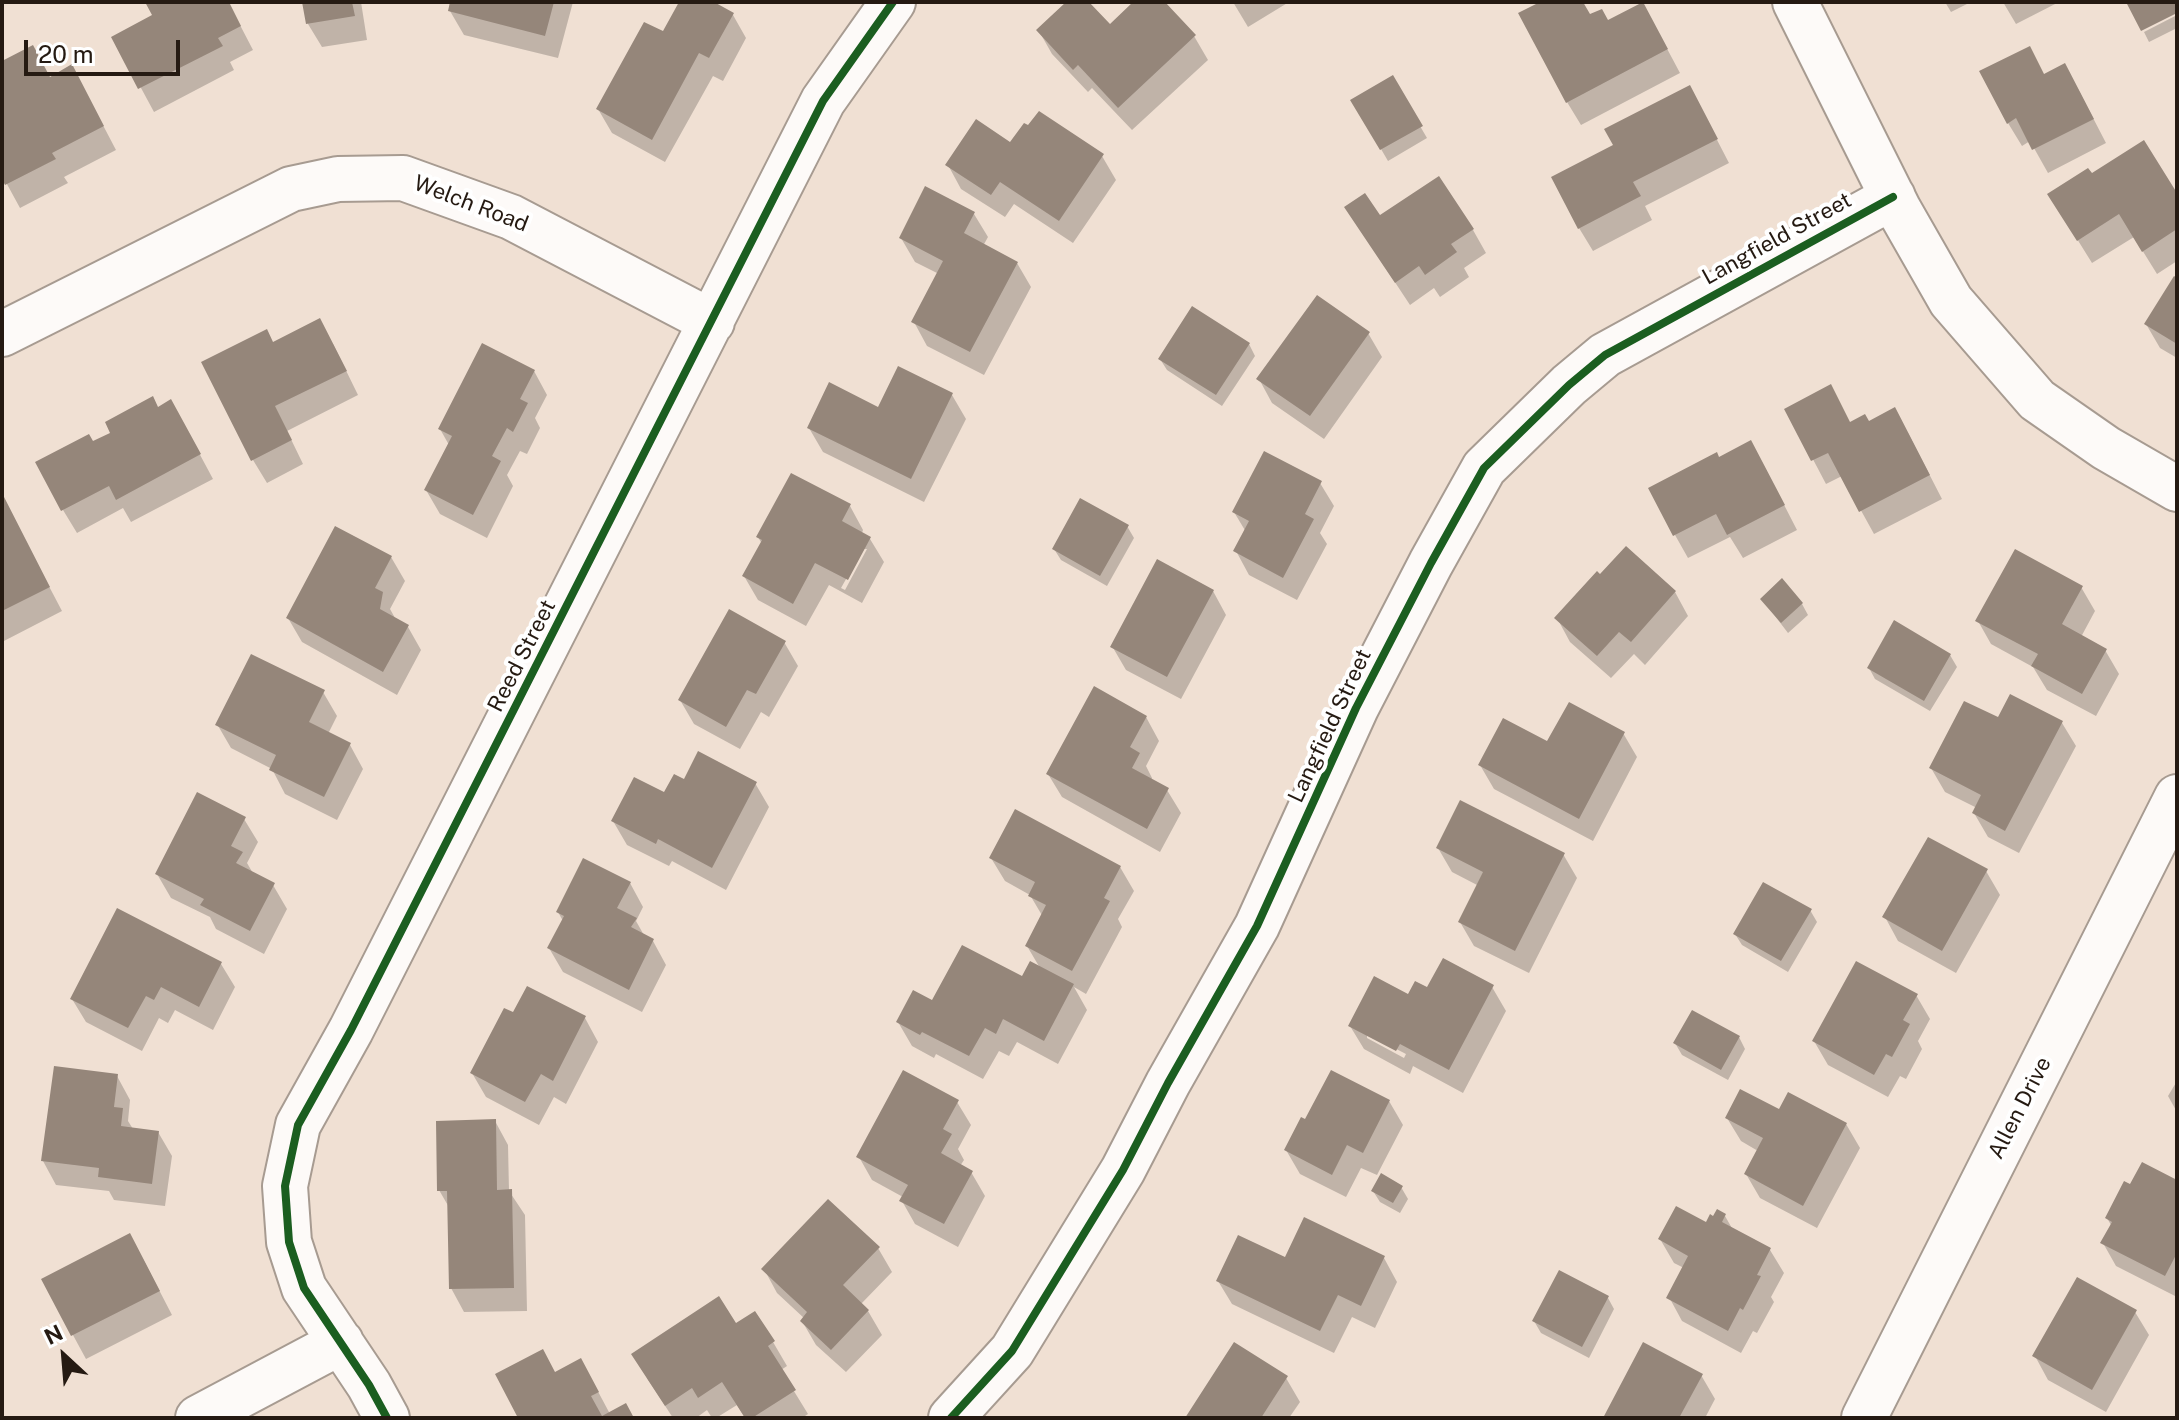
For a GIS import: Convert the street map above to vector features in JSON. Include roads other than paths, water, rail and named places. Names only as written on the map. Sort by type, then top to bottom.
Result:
[{"type":"street","name":"Reed Street","points":[[387,1418],[369,1385],[304,1288],[289,1242],[285,1186],[298,1125],[351,1030],[823,101],[893,2]]},
{"type":"street","points":[[1795,2],[1893,197],[1951,301],[2037,400],[2106,448],[2177,489]]},
{"type":"street","name":"Welch Road","points":[[2,334],[291,189],[338,179],[377,178],[403,178],[511,217],[712,322]]},
{"type":"street","name":"Langfield Street","points":[[951,1418],[1012,1351],[1123,1170],[1168,1083],[1257,926],[1356,708],[1484,468],[1569,385],[1605,355],[1893,197]]},
{"type":"street","name":"Allen Drive","points":[[1864,1418],[2177,797]]},
{"type":"street","points":[[198,1418],[341,1342]]}]
